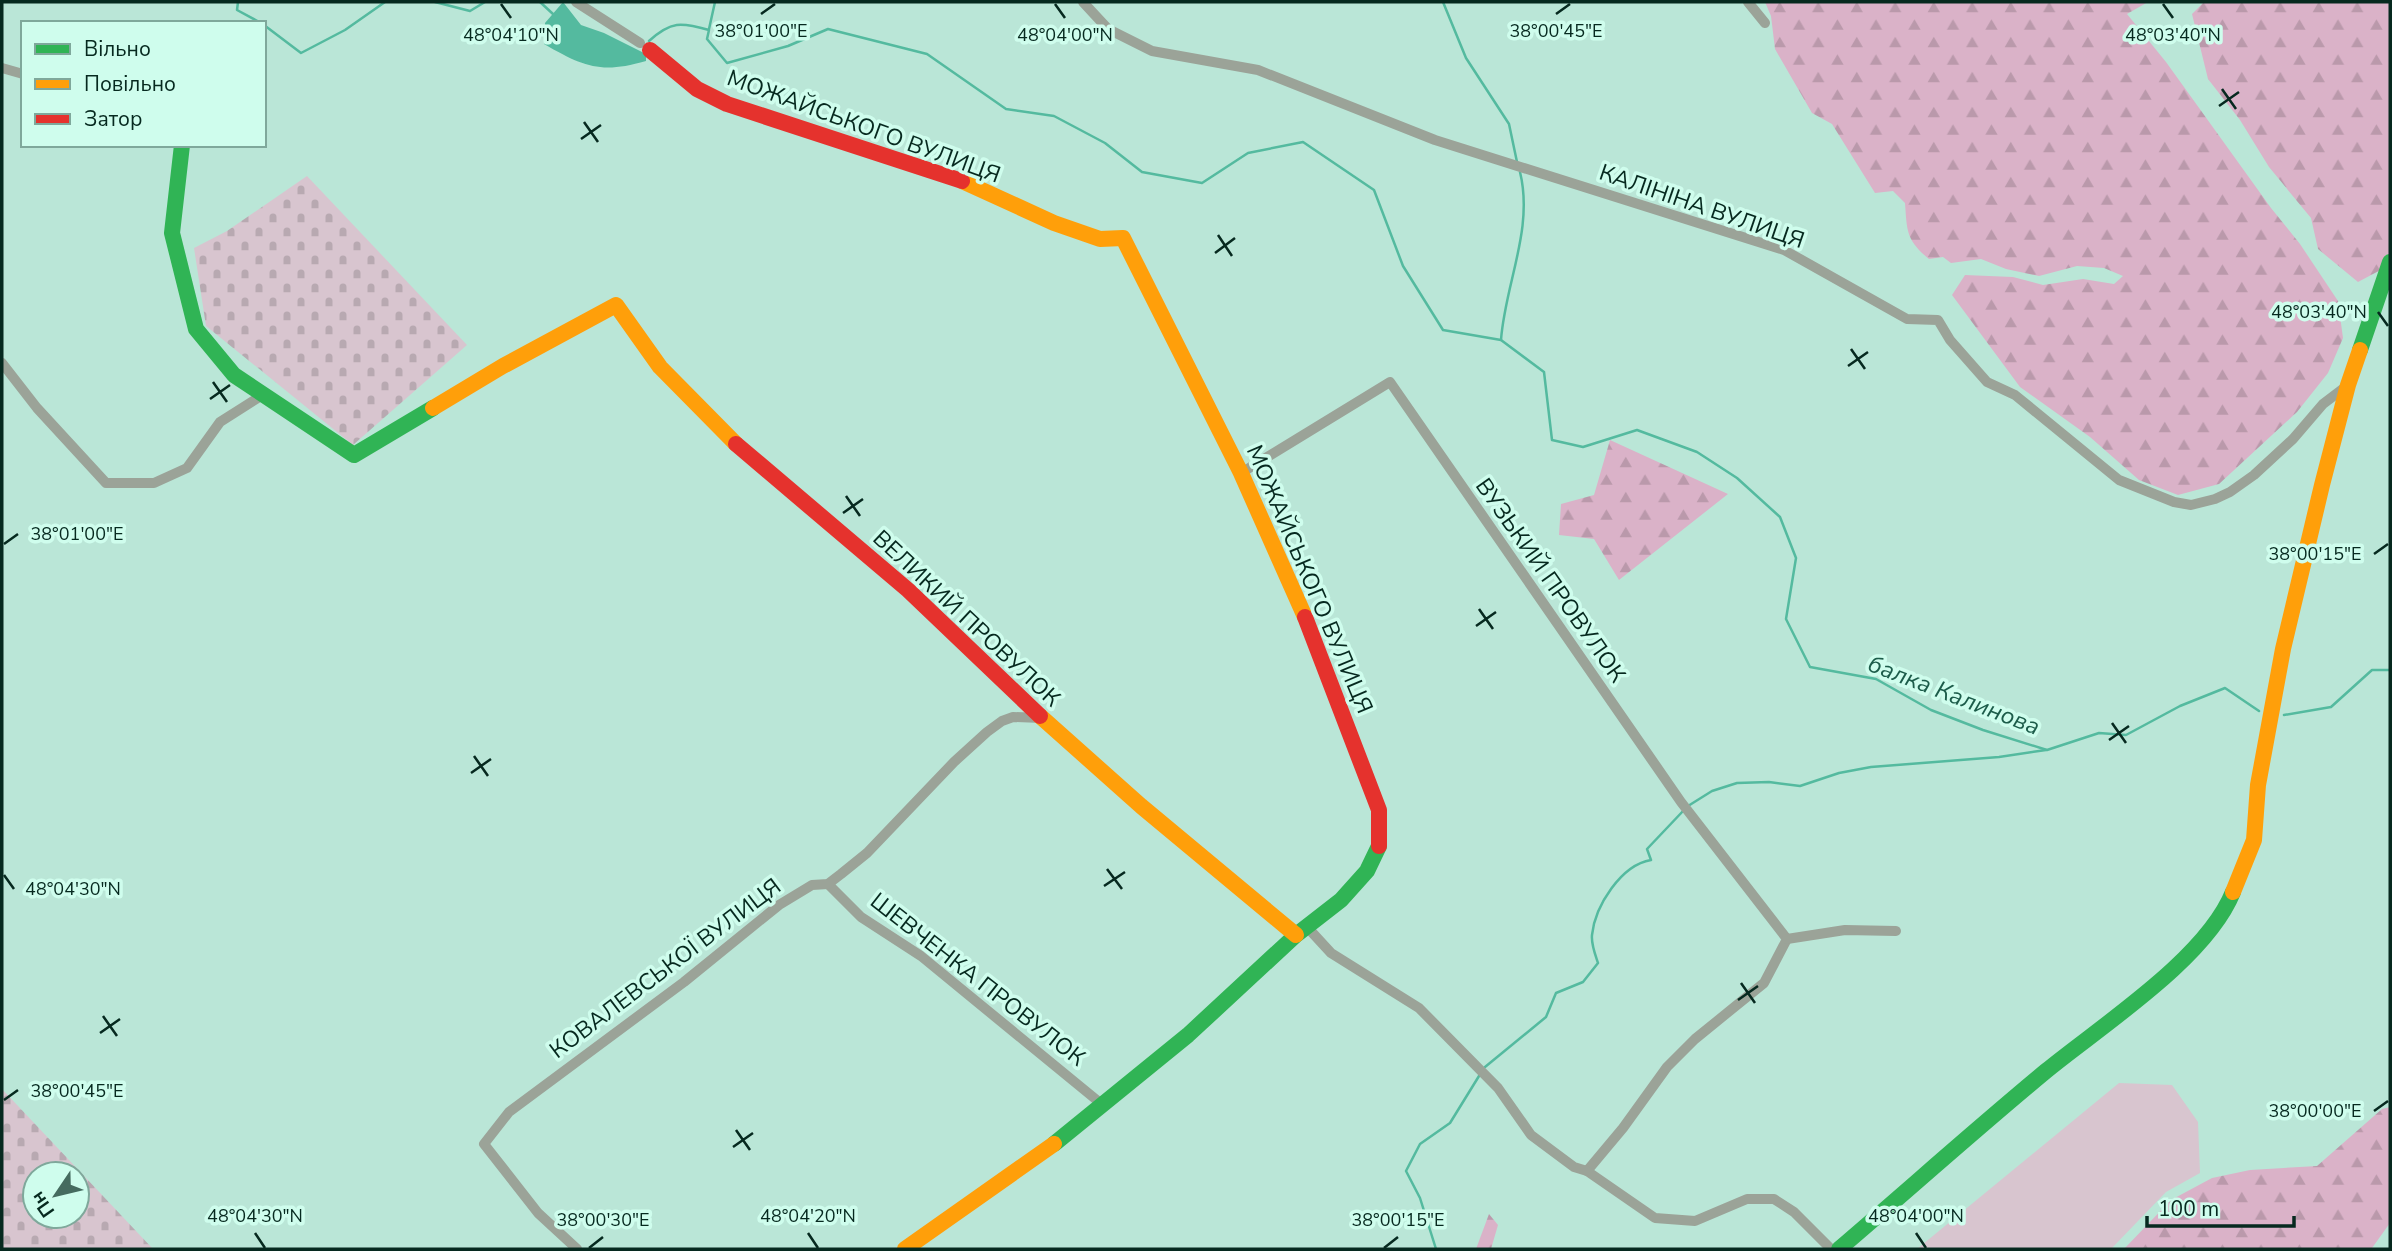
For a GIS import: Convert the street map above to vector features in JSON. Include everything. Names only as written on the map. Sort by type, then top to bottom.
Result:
[{"type":"street","name":"МОЖАЙСЬКОГО ВУЛИЦЯ","points":[[576,2],[645,46],[697,89],[727,104],[960,180],[1054,223],[1100,239],[1124,238],[1241,472],[1318,646],[1380,810],[1379,846],[1367,871],[1341,900],[1302,931],[1188,1035],[1073,1131],[905,1249]]},
{"type":"street","name":"КАЛІНІНА ВУЛИЦЯ","points":[[1083,2],[1108,29],[1152,51],[1258,71],[1435,140],[1784,250],[1907,319],[1938,320],[1950,340],[1987,382],[2015,396],[2119,481],[2174,502],[2191,505],[2230,492],[2254,475],[2293,439],[2323,404],[2348,385]]},
{"type":"street","points":[[1748,2],[1765,23]]},
{"type":"street","points":[[2,68],[21,73]]},
{"type":"street","name":"ВЕЛИКИЙ ПРОВУЛОК","points":[[182,147],[172,233],[196,329],[234,375],[354,456],[503,366],[616,305],[660,367],[739,447],[908,590],[1042,718],[1141,806],[1331,953],[1419,1009],[1497,1088],[1531,1135],[1574,1167],[1587,1171],[1656,1217],[1695,1221],[1747,1199],[1774,1199],[1794,1212],[1831,1249]]},
{"type":"street","points":[[1839,1249],[2046,1071],[2159,981],[2203,938],[2228,904],[2254,840],[2258,785],[2283,649],[2348,385],[2390,262]]},
{"type":"street","points":[[2,363],[37,408],[106,483],[154,483],[187,468],[220,422],[264,394]]},
{"type":"street","name":"ВУЗЬКИЙ ПРОВУЛОК","points":[[1241,472],[1390,382],[1681,802],[1787,939]]},
{"type":"street","name":"КОВАЛЕВСЬКОЇ ВУЛИЦЯ","points":[[577,1249],[538,1213],[484,1144],[509,1112],[684,982],[779,905],[812,885],[828,884],[867,853],[946,770],[987,732],[1013,717],[1042,718]]},
{"type":"street","name":"ШЕВЧЕНКА ПРОВУЛОК","points":[[828,884],[861,916],[921,956],[1104,1106]]},
{"type":"street","points":[[1587,1171],[1623,1128],[1667,1067],[1695,1039],[1764,983],[1787,939],[1845,930],[1896,931]]},
{"type":"green space","points":[[1765,2],[2148,2],[2127,14],[2166,62],[2300,244],[2338,301],[2343,338],[2328,373],[2297,412],[2219,484],[2178,495],[2139,480],[2090,437],[2020,387],[1952,295],[1965,275],[2013,277],[2043,285],[2083,279],[2114,284],[2123,276],[2104,268],[2077,266],[2039,276],[2006,269],[1981,259],[1951,263],[1943,257],[1929,259],[1909,234],[1905,203],[1893,191],[1875,193],[1832,124],[1812,113],[1775,49],[1771,16]]},
{"type":"green space","points":[[2204,2],[2390,2],[2390,265],[2358,282],[2318,249],[2311,218],[2269,167],[2240,120],[2208,79],[2192,14]]},
{"type":"green space","points":[[307,176],[467,345],[353,445],[206,326],[194,248],[227,231]]},
{"type":"green space","points":[[1610,440],[1728,494],[1619,580],[1594,539],[1559,535],[1561,504],[1594,495]]},
{"type":"green space","points":[[2119,1083],[2172,1085],[2198,1122],[2200,1173],[2166,1192],[2111,1249],[1917,1249]]},
{"type":"green space","points":[[2,1089],[69,1160],[21,1160],[21,1230],[91,1230],[91,1183],[153,1249],[2,1249]]},
{"type":"green space","points":[[2390,1107],[2390,1223],[2372,1248],[2124,1249],[2171,1200],[2212,1178],[2250,1170],[2317,1166],[2382,1109]]},
{"type":"green space","points":[[1489,1214],[1498,1225],[1491,1249],[1476,1249]]},
{"type":"shaded area","points":[[563,2],[581,25],[646,54],[646,61],[617,67],[593,66],[570,58],[544,44],[545,23]]},
{"type":"waterway","name":"балка Калинова","points":[[238,2],[237,10],[257,21]]},
{"type":"waterway","name":"балка Калинова","points":[[266,27],[301,53],[345,30],[385,2]]},
{"type":"waterway","name":"балка Калинова","points":[[435,2],[470,11],[485,2]]},
{"type":"waterway","name":"балка Калинова","points":[[540,2],[553,14]]},
{"type":"waterway","points":[[709,29],[715,2]]},
{"type":"waterway","points":[[1443,2],[1466,58],[1509,124],[1517,162]]},
{"type":"waterway","name":"балка Калинова","points":[[649,41],[664,30],[677,25],[709,30],[707,39],[727,63],[788,46],[828,29],[927,54],[1006,109],[1054,116],[1105,143],[1142,172],[1202,183],[1248,153],[1303,142],[1374,190],[1403,266],[1443,330],[1501,340],[1544,372],[1552,440],[1583,447],[1637,430],[1697,452],[1737,478],[1780,517],[1796,558],[1786,619],[1810,667],[1876,679],[1931,710],[2047,750],[2099,733],[2126,735],[2180,706],[2225,688],[2259,711]]},
{"type":"waterway","points":[[1501,340],[1524,214],[1520,172]]},
{"type":"waterway","name":"балка Калинова","points":[[2284,715],[2331,707],[2372,670],[2390,670]]},
{"type":"waterway","points":[[1688,806],[1712,791],[1737,783],[1769,782],[1800,786],[1839,773],[1871,767],[1999,757],[2046,750]]},
{"type":"waterway","points":[[1485,1067],[1546,1017],[1556,993],[1583,982],[1598,963],[1592,935],[1604,900],[1620,878],[1640,863],[1651,860],[1647,849],[1684,810]]},
{"type":"waterway","points":[[1436,1249],[1420,1198],[1406,1171],[1420,1144],[1450,1123],[1479,1076]]},
{"type":"traffic: fast","points":[[182,147],[172,233],[196,329],[234,375],[354,455],[433,408]]},
{"type":"traffic: fast","points":[[2360,350],[2390,262]]},
{"type":"traffic: fast","points":[[1054,1144],[1188,1035],[1296,935],[1341,900],[1367,871],[1379,846]]},
{"type":"traffic: fast","points":[[1839,1249],[2020,1093],[2177,966],[2220,917],[2233,892]]},
{"type":"traffic: slow","points":[[962,181],[1054,223],[1100,239],[1123,238],[1241,473],[1305,617]]},
{"type":"traffic: slow","points":[[433,408],[503,366],[616,305],[660,367],[736,444]]},
{"type":"traffic: slow","points":[[2233,892],[2254,840],[2258,785],[2283,649],[2322,485],[2360,350]]},
{"type":"traffic: slow","points":[[1040,716],[1141,806],[1296,935]]},
{"type":"traffic: slow","points":[[905,1249],[1054,1144]]},
{"type":"traffic: jam","points":[[650,50],[697,89],[727,104],[962,181]]},
{"type":"traffic: jam","points":[[736,444],[908,590],[1040,716]]},
{"type":"traffic: jam","points":[[1305,617],[1379,810],[1379,846]]}]
